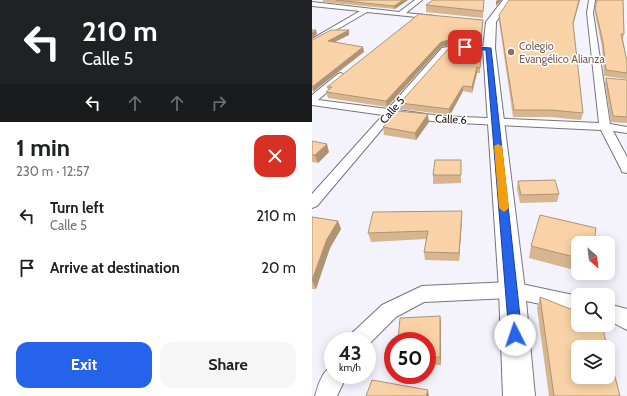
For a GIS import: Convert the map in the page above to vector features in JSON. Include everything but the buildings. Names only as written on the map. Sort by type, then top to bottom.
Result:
[{"type":"main road","points":[[507,0],[487,22],[495,122],[512,290],[519,396]]},
{"type":"street","points":[[312,4],[322,0]]},
{"type":"street","points":[[400,14],[419,0]]},
{"type":"street","points":[[592,0],[590,13],[601,80],[604,127],[627,169]]},
{"type":"street","points":[[312,4],[446,19]]},
{"type":"street","points":[[312,42],[365,11]]},
{"type":"street","points":[[405,25],[416,16]]},
{"type":"street","points":[[318,29],[331,30]]},
{"type":"street","name":"Calle 5","points":[[312,204],[445,50],[453,48],[489,48]]},
{"type":"street","points":[[312,101],[349,70]]},
{"type":"street","name":"Calle 6","points":[[312,101],[389,114],[440,119],[604,127],[627,130]]},
{"type":"street","points":[[367,332],[389,311],[422,294],[512,290],[571,303]]},
{"type":"street","points":[[615,314],[622,316],[627,321]]},
{"type":"street","points":[[326,396],[330,384]]},
{"type":"slow traffic","points":[[498,146],[504,208]]},
{"type":"place","name":"Colegio Evangélico Alianza","points":[[511,52]]},
{"type":"route","points":[[465,47],[489,48],[515,335]]}]
